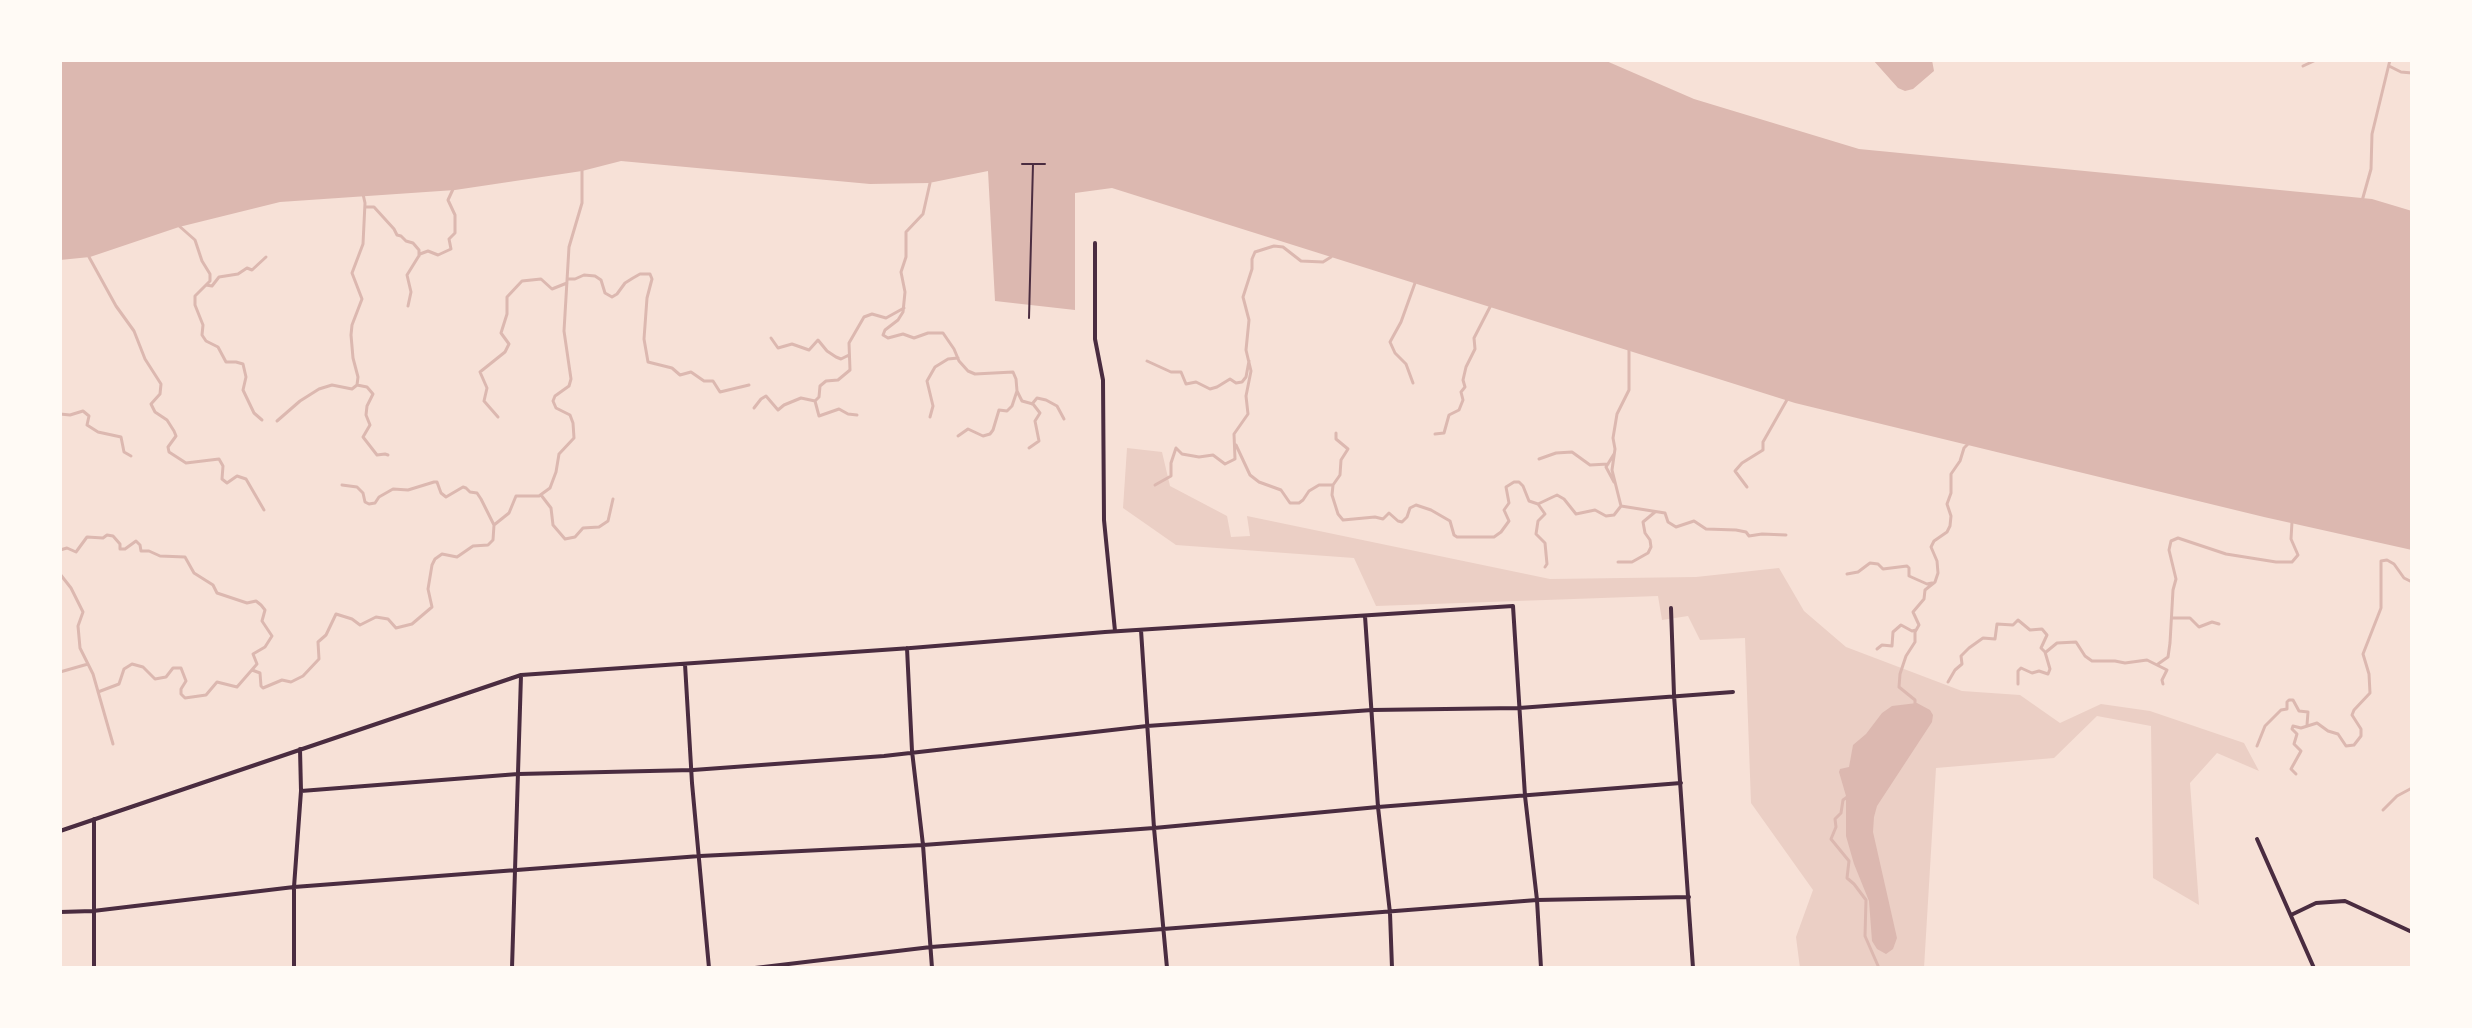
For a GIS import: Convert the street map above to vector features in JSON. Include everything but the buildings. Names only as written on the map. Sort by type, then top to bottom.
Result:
[{"type":"street","points":[[1095,243],[1095,339],[1103,380],[1104,520],[1115,631]]},
{"type":"street","points":[[60,831],[521,675],[1115,631],[1513,606],[1525,796],[1541,968]]},
{"type":"street","points":[[1671,608],[1693,968]]},
{"type":"street","points":[[1365,616],[1392,968]]},
{"type":"street","points":[[1141,630],[1167,968]]},
{"type":"street","points":[[907,648],[912,751],[932,968]]},
{"type":"street","points":[[685,664],[709,968]]},
{"type":"street","points":[[512,968],[521,675]]},
{"type":"street","points":[[301,791],[518,774],[693,770],[884,756],[1147,726],[1372,710],[1519,708],[1733,692]]},
{"type":"street","points":[[294,968],[300,749]]},
{"type":"street","points":[[60,912],[93,911],[294,887],[700,856],[923,845],[1154,828],[1681,783]]},
{"type":"street","points":[[94,819],[94,968]]},
{"type":"street","points":[[2257,839],[2314,968]]},
{"type":"street","points":[[755,968],[931,947],[1537,900],[1689,897]]},
{"type":"street","points":[[2291,915],[2316,903],[2345,901],[2412,932]]},
{"type":"path","points":[[1022,164],[1045,164]]},
{"type":"path","points":[[1029,318],[1033,164]]},
{"type":"shaded area","points":[[60,60],[1604,60],[1694,99],[1859,149],[2372,199],[2412,211],[2412,550],[1795,403],[1112,188],[1075,193],[1075,310],[995,301],[988,171],[929,183],[870,184],[621,161],[582,171],[455,190],[280,202],[179,227],[90,257],[60,260]]},
{"type":"shaded area","points":[[1873,60],[1932,60],[1934,71],[1913,89],[1905,91],[1898,88]]},
{"type":"shaded area","points":[[1127,448],[1162,452],[1170,486],[1227,516],[1231,537],[1250,536],[1247,516],[1550,579],[1696,577],[1779,568],[1804,611],[1846,647],[1962,691],[2020,695],[2060,723],[2101,704],[2150,711],[2244,743],[2259,771],[2217,753],[2190,783],[2199,905],[2153,878],[2151,726],[2097,716],[2054,758],[1936,768],[1924,968],[1800,968],[1796,937],[1813,890],[1751,803],[1745,638],[1700,640],[1688,616],[1662,620],[1658,596],[1376,606],[1354,558],[1176,545],[1123,508]]},
{"type":"shaded area","points":[[1917,703],[1930,710],[1932,722],[1877,806],[1874,817],[1873,832],[1897,938],[1893,949],[1886,954],[1877,949],[1872,941],[1869,901],[1846,836],[1846,796],[1839,772],[1849,767],[1853,745],[1882,713],[1892,706]]},
{"type":"waterway","points":[[2303,66],[2316,60]]},
{"type":"waterway","points":[[2362,201],[2371,169],[2372,134],[2390,60]]},
{"type":"waterway","points":[[2389,66],[2412,73]]},
{"type":"waterway","points":[[494,525],[509,513],[516,496],[539,496],[550,488],[559,454],[574,438],[570,415],[556,408],[553,401],[569,386],[571,379],[564,331],[569,247],[582,203],[582,170]]},
{"type":"waterway","points":[[930,183],[923,214],[906,232],[906,257],[901,272],[905,292],[903,312],[883,335],[888,338],[903,334],[914,338],[928,333],[943,333],[968,371],[975,374],[1013,372],[1016,379],[1017,391],[1012,406],[1007,411],[999,410],[990,434],[983,436],[968,429],[958,436]]},
{"type":"waterway","points":[[408,306],[411,292],[407,275],[420,254],[428,251],[438,255],[451,249],[449,239],[455,233],[455,215],[448,200],[454,187]]},
{"type":"waterway","points":[[357,385],[351,335],[362,299],[352,273],[363,244],[363,194]]},
{"type":"waterway","points":[[366,207],[374,207],[397,235],[413,243],[419,250],[419,256]]},
{"type":"waterway","points":[[178,225],[195,240],[210,274],[210,281],[195,296],[203,325],[202,335],[218,347],[226,362],[243,364],[246,377],[243,390],[254,413],[262,420]]},
{"type":"waterway","points":[[1155,485],[1171,476],[1176,448],[1182,454],[1199,457],[1213,455],[1225,464],[1235,459],[1234,434],[1248,414],[1246,396],[1251,371],[1246,350],[1249,320],[1243,297],[1255,252],[1274,246],[1283,247],[1301,261],[1323,262],[1331,257]]},
{"type":"waterway","points":[[89,257],[134,331],[145,359],[161,384],[160,394],[151,404],[155,412],[167,420],[176,436],[168,447],[169,452],[186,463],[219,459],[223,466],[222,479],[227,483],[237,476],[246,479],[264,510]]},
{"type":"waterway","points":[[206,285],[212,286],[219,277],[238,274],[247,268],[252,270],[266,257]]},
{"type":"waterway","points":[[567,279],[595,276],[601,280],[605,293],[612,297],[633,278],[650,274],[652,279],[647,298],[644,339],[648,362],[672,368],[680,375],[691,372],[704,381],[713,381],[720,392],[749,385]]},
{"type":"waterway","points":[[498,417],[484,401],[487,388],[480,372],[505,352],[509,344],[501,333],[507,314],[507,297],[522,281],[541,279],[552,289],[567,283]]},
{"type":"waterway","points":[[1413,383],[1406,364],[1395,353],[1390,342],[1415,283]]},
{"type":"waterway","points":[[1435,434],[1444,433],[1449,415],[1459,410],[1466,367],[1475,349],[1474,338],[1491,305]]},
{"type":"waterway","points":[[857,415],[839,409],[819,416],[815,401],[819,397],[820,386],[826,381],[838,380],[850,370],[849,343],[864,317],[872,314],[886,318],[904,308]]},
{"type":"waterway","points":[[771,338],[778,348],[792,344],[809,350],[818,340],[836,357],[841,359],[849,355]]},
{"type":"waterway","points":[[1621,506],[1612,470],[1613,438],[1617,414],[1629,390],[1629,348]]},
{"type":"waterway","points":[[930,417],[933,406],[927,381],[935,367],[948,359],[958,358]]},
{"type":"waterway","points":[[1147,361],[1171,372],[1181,372],[1186,384],[1196,382],[1210,389],[1230,379],[1236,383],[1242,382],[1249,361]]},
{"type":"waterway","points":[[277,421],[319,389],[332,385],[352,389],[357,385],[367,387],[373,394],[366,415],[370,425],[363,437],[377,455],[388,455]]},
{"type":"waterway","points":[[1017,391],[1022,401],[1033,404],[1040,413],[1035,421],[1039,441],[1029,448]]},
{"type":"waterway","points":[[754,408],[766,396],[778,410],[801,398],[815,401]]},
{"type":"waterway","points":[[1032,404],[1037,398],[1046,400],[1057,406],[1064,419]]},
{"type":"waterway","points":[[1747,487],[1735,471],[1763,450],[1763,442],[1788,398]]},
{"type":"waterway","points":[[60,414],[83,411],[89,416],[87,425],[98,432],[121,437],[124,452],[131,456]]},
{"type":"waterway","points":[[1336,433],[1336,439],[1348,449],[1341,460],[1340,475],[1333,485],[1332,495],[1343,520],[1383,519],[1389,513],[1402,522],[1410,508],[1416,505],[1450,521],[1457,537],[1494,537],[1509,521],[1504,510],[1509,503],[1506,487],[1519,482],[1529,501],[1538,504],[1545,514],[1538,521],[1536,534],[1545,543],[1545,567]]},
{"type":"waterway","points":[[1915,705],[1915,700],[1899,687],[1900,674],[1915,642],[1919,625],[1913,612],[1938,573],[1931,547],[1950,526],[1947,504],[1951,493],[1951,474],[1969,443]]},
{"type":"waterway","points":[[1236,445],[1250,475],[1281,490],[1290,503],[1299,503],[1319,485],[1333,485]]},
{"type":"waterway","points":[[1539,459],[1572,452],[1590,465],[1608,464]]},
{"type":"waterway","points":[[1614,454],[1606,467],[1614,482]]},
{"type":"waterway","points":[[252,670],[260,673],[263,688],[303,676],[319,659],[318,642],[326,635],[336,614],[360,625],[376,617],[388,619],[396,628],[412,624],[432,607],[428,589],[435,559],[442,554],[457,557],[473,546],[488,545],[493,540],[494,525],[481,499],[477,493],[466,488],[446,497],[434,482],[408,490],[393,489],[369,504],[357,487],[342,485]]},
{"type":"waterway","points":[[541,495],[551,508],[553,525],[565,539],[575,537],[583,528],[599,527],[608,521],[613,499]]},
{"type":"waterway","points":[[1538,504],[1557,495],[1576,514],[1595,510],[1606,516],[1614,515],[1621,506]]},
{"type":"waterway","points":[[1621,506],[1665,513],[1668,522],[1676,527],[1694,521],[1706,529],[1736,530],[1749,536],[1786,535]]},
{"type":"waterway","points":[[1618,562],[1632,562],[1648,553],[1650,540],[1643,522],[1655,512]]},
{"type":"waterway","points":[[2158,664],[2168,657],[2170,643],[2176,579],[2169,550],[2171,541],[2178,538],[2226,554],[2292,562],[2298,555],[2291,539],[2292,522]]},
{"type":"waterway","points":[[60,550],[67,548],[76,552],[87,537],[103,538],[107,535],[113,536],[120,549],[136,541],[141,551],[185,557],[194,573],[213,585],[217,593],[247,603],[256,601],[261,605],[265,610],[262,621],[272,636],[265,647],[253,654],[257,664],[237,687],[217,682],[206,695],[185,698],[181,694],[186,681],[181,668],[173,668],[166,677],[155,679],[143,667],[132,664],[124,669],[119,684],[98,692]]},
{"type":"waterway","points":[[2296,774],[2291,769],[2301,751],[2294,744],[2297,734],[2293,726],[2301,728],[2317,723],[2338,734],[2346,746],[2354,745],[2361,736],[2361,729],[2352,715],[2370,693],[2363,654],[2381,608],[2381,561],[2394,564],[2404,578],[2412,582]]},
{"type":"waterway","points":[[1847,574],[1858,572],[1870,563],[1878,564],[1883,569],[1907,566],[1909,576],[1927,584],[1932,583]]},
{"type":"waterway","points":[[60,574],[83,612],[78,626],[80,648],[93,674],[113,744]]},
{"type":"waterway","points":[[2173,618],[2190,618],[2199,627],[2212,622],[2219,624]]},
{"type":"waterway","points":[[1948,682],[1962,664],[1961,656],[1969,648],[1983,638],[1995,639],[1997,624],[2013,625],[2018,620],[2030,630],[2042,629],[2047,635],[2041,648],[2050,669],[2048,674],[2039,671],[2032,673],[2021,668],[2018,684]]},
{"type":"waterway","points":[[1877,649],[1882,645],[1892,646],[1893,632],[1901,625],[1916,630]]},
{"type":"waterway","points":[[2046,652],[2057,643],[2076,642],[2092,661],[2125,663],[2147,660],[2167,670],[2163,684]]},
{"type":"waterway","points":[[60,672],[88,664]]},
{"type":"waterway","points":[[2257,746],[2265,726],[2281,710],[2287,709],[2289,700],[2293,700],[2299,711],[2308,712],[2307,725]]},
{"type":"waterway","points":[[2383,810],[2397,796],[2412,788]]},
{"type":"waterway","points":[[1850,795],[1843,800],[1831,839],[1849,861],[1847,878],[1866,900],[1865,936],[1879,968]]}]
